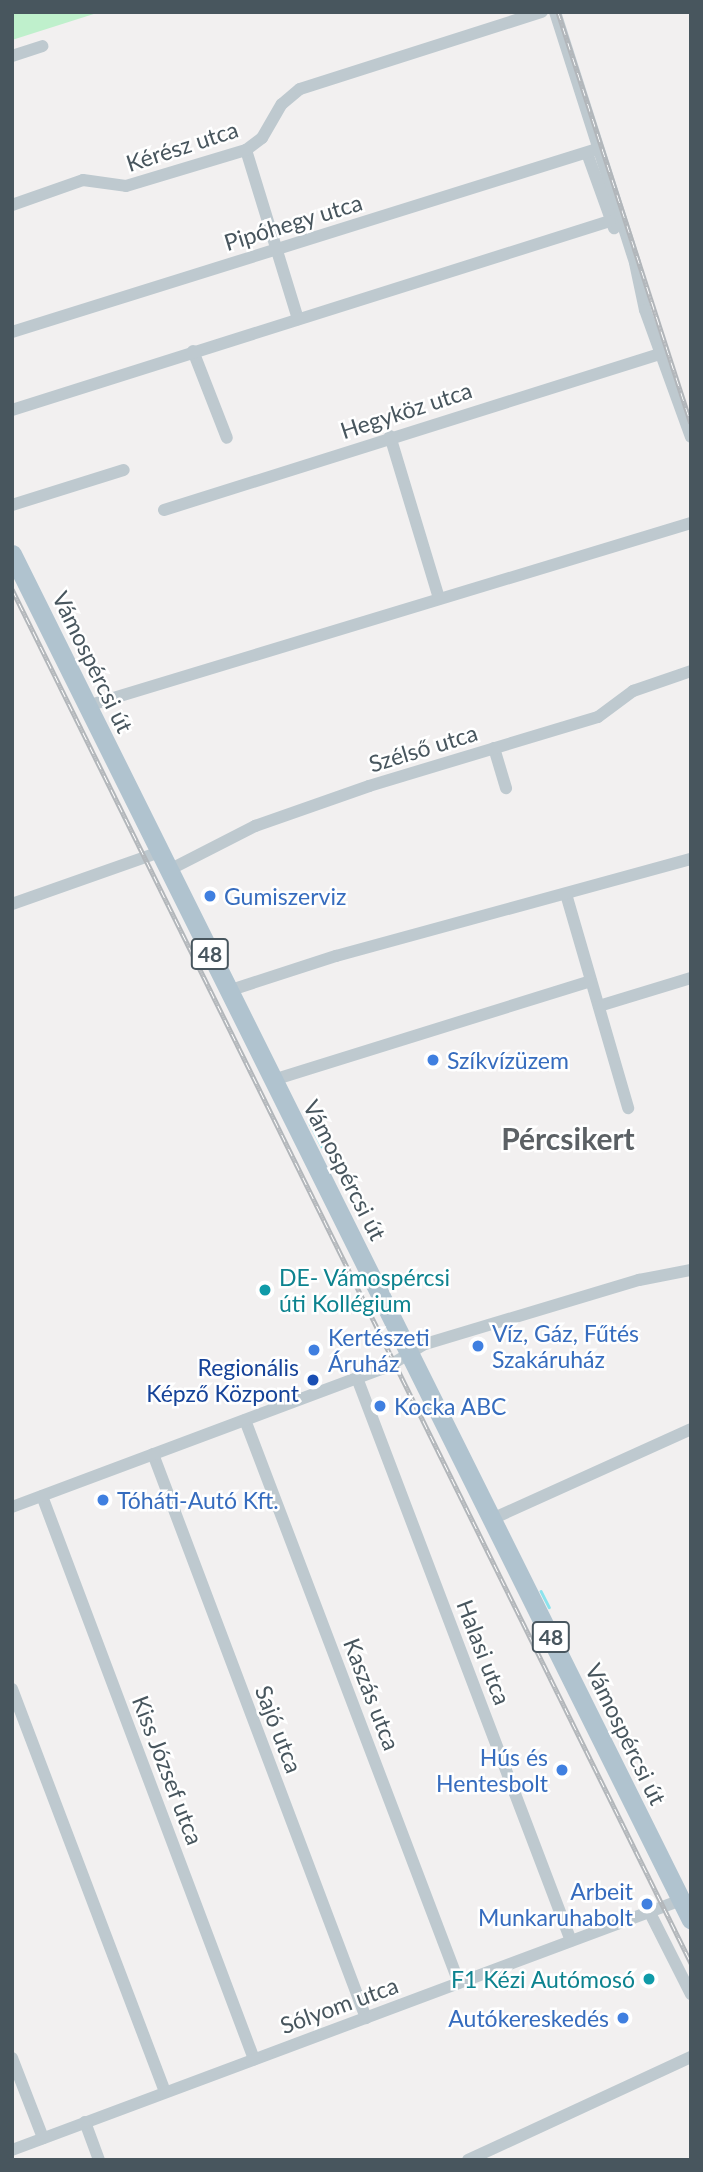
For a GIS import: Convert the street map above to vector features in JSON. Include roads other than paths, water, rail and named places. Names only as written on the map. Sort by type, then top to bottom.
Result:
[{"type":"main road","name":"Vámospércsi út","points":[[12,554],[691,1920]]},
{"type":"street","name":"Kérész utca","points":[[12,205],[83,180],[126,186],[246,150],[262,138],[282,104],[303,88],[542,12]]},
{"type":"street","points":[[555,12],[610,221],[628,241]]},
{"type":"street","points":[[12,56],[42,46]]},
{"type":"street","points":[[246,150],[298,319]]},
{"type":"street","points":[[592,151],[628,241],[645,310],[663,353],[691,436]]},
{"type":"street","name":"Pipóhegy utca","points":[[12,332],[592,151]]},
{"type":"street","points":[[12,410],[610,221]]},
{"type":"street","points":[[193,351],[227,438]]},
{"type":"street","name":"Hegyköz utca","points":[[164,510],[390,436],[663,353]]},
{"type":"street","points":[[390,436],[439,598]]},
{"type":"street","points":[[12,505],[124,470]]},
{"type":"street","points":[[87,706],[691,523]]},
{"type":"street","name":"Szélső utca","points":[[169,870],[255,826],[600,716],[633,691],[691,671]]},
{"type":"street","points":[[494,748],[506,788]]},
{"type":"street","points":[[12,904],[160,852]]},
{"type":"street","points":[[228,991],[691,859]]},
{"type":"street","points":[[566,894],[628,1108]]},
{"type":"street","points":[[598,1006],[691,978]]},
{"type":"street","points":[[272,1080],[591,981]]},
{"type":"street","points":[[12,1507],[357,1378],[422,1345],[563,1301],[691,1270]]},
{"type":"street","name":"Halasi utca","points":[[357,1378],[571,1941]]},
{"type":"street","name":"Kaszás utca","points":[[245,1420],[459,1983]]},
{"type":"street","points":[[492,1519],[691,1429]]},
{"type":"street","name":"Sajó utca","points":[[153,1454],[366,2018]]},
{"type":"street","name":"Kiss József utca","points":[[42,1496],[254,2059]]},
{"type":"street","points":[[12,1689],[165,2092]]},
{"type":"street","name":"Sólyom utca","points":[[12,2150],[681,1900]]},
{"type":"street","points":[[650,1913],[691,1994]]},
{"type":"street","points":[[12,2057],[43,2138]]},
{"type":"street","points":[[468,2160],[691,2057]]},
{"type":"street","points":[[85,2122],[99,2160]]},
{"type":"waterway","points":[[309,1121],[322,1146]]},
{"type":"waterway","points":[[541,1591],[549,1607]]},
{"type":"waterway","points":[[691,1870],[691,1884]]},
{"type":"railway","points":[[558,12],[691,423]]},
{"type":"railway","points":[[12,589],[691,1963]]},
{"type":"place","name":"Gumiszerviz","points":[[210,896]]},
{"type":"place","name":"Szíkvízüzem","points":[[433,1060]]},
{"type":"place","name":"DE- Vámospércsi úti Kollégium","points":[[265,1290]]},
{"type":"place","name":"Víz, Gáz, Fűtés Szakáruház","points":[[478,1346]]},
{"type":"place","name":"Kertészeti Áruház","points":[[314,1350]]},
{"type":"place","name":"Regionális Képző Központ","points":[[313,1380]]},
{"type":"place","name":"Kocka ABC","points":[[380,1406]]},
{"type":"place","name":"Tóháti-Autó Kft.","points":[[103,1500]]},
{"type":"place","name":"Hús és Hentesbolt","points":[[562,1770]]},
{"type":"place","name":"Arbeit Munkaruhabolt","points":[[647,1904]]},
{"type":"place","name":"F1 Kézi Autómosó","points":[[649,1979]]},
{"type":"place","name":"Autókereskedés","points":[[623,2018]]},
{"type":"district","name":"Pércsikert","points":[[568,1138]]}]
